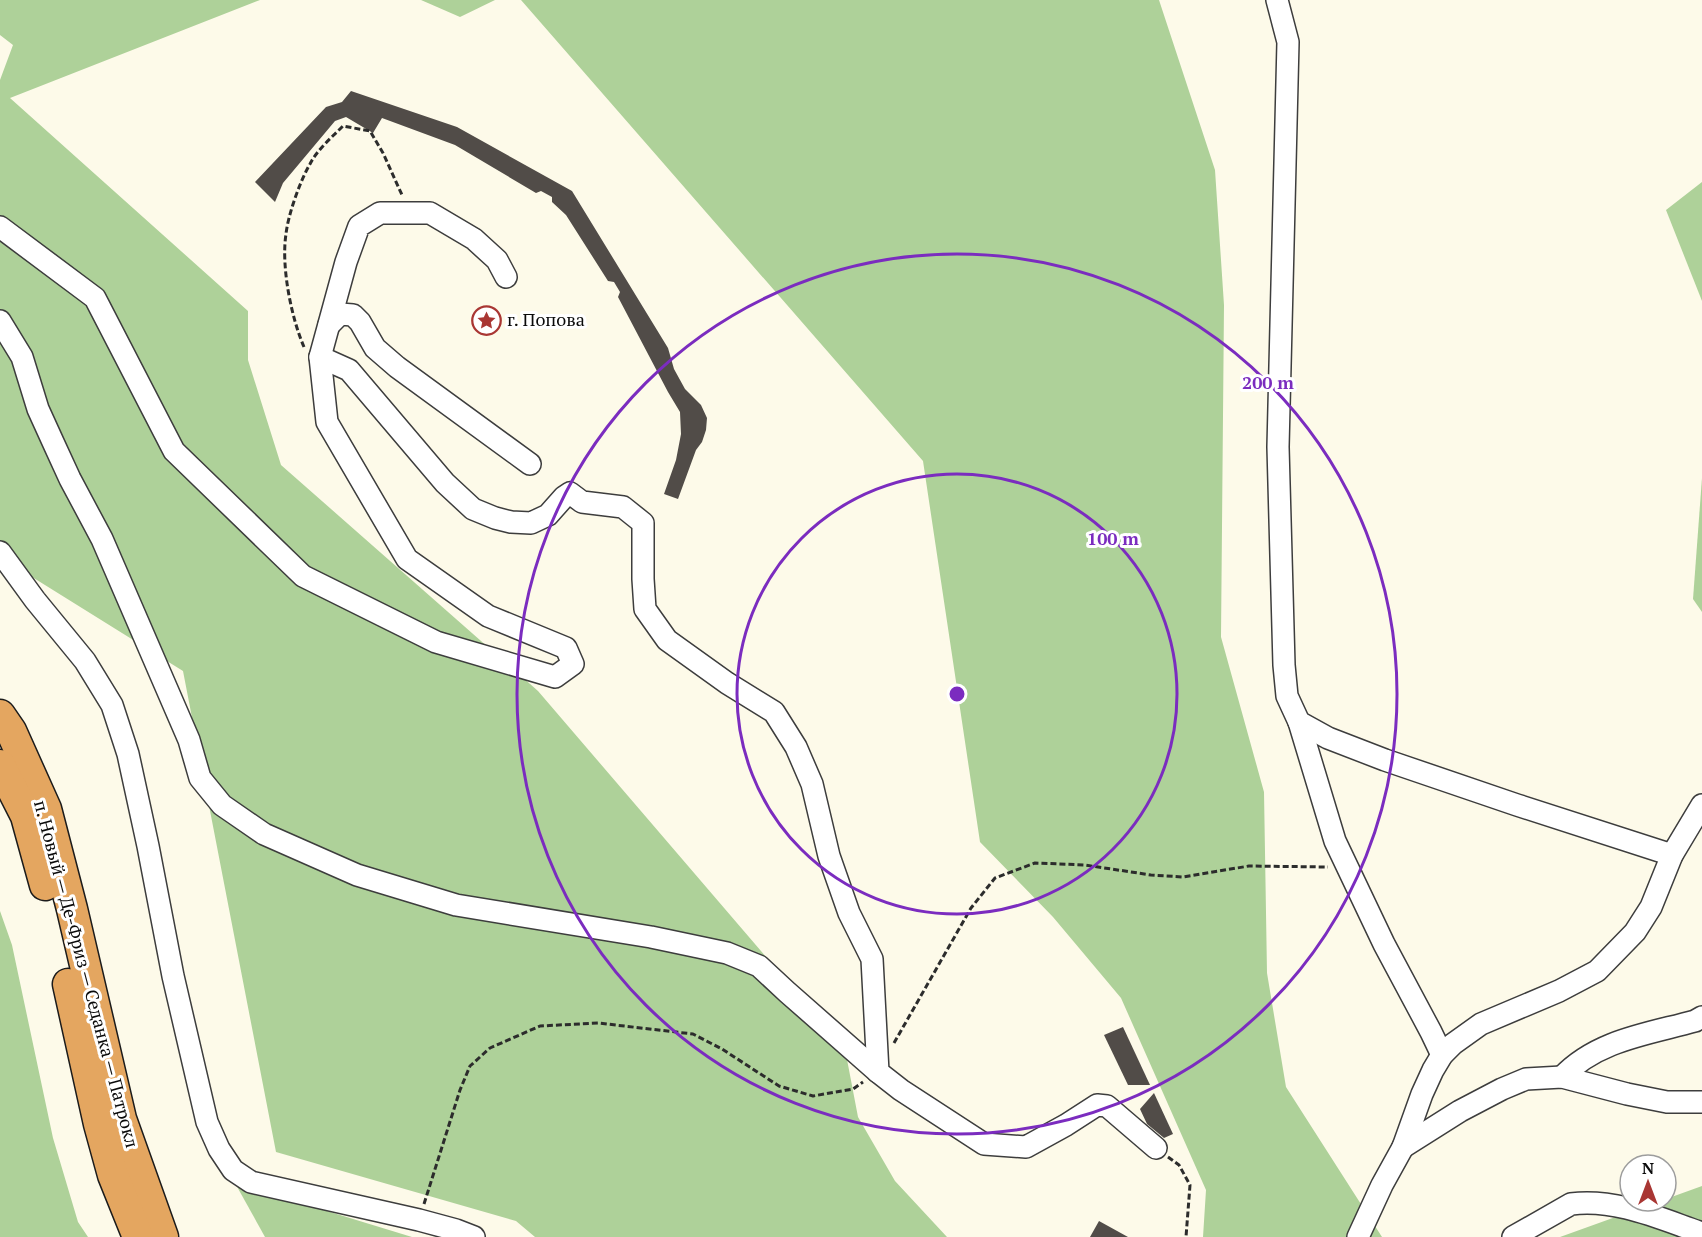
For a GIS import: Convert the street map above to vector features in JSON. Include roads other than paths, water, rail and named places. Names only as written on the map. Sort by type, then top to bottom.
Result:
[{"type":"highway","name":"п. Новый — Де-Фриз — Седанка — Патрокл","points":[[0,715],[11,731],[46,809],[121,1119],[163,1237]]},
{"type":"highway","name":"п. Новый — Де-Фриз — Седанка — Патрокл","points":[[0,765],[26,816],[53,915],[99,1124],[113,1175],[138,1237]]},
{"type":"street","points":[[1277,0],[1288,42],[1278,459],[1284,665],[1287,696],[1299,722],[1335,841],[1384,944],[1442,1055]]},
{"type":"street","points":[[0,227],[95,298],[174,451],[303,576],[436,642],[555,677],[573,664],[566,648],[488,616],[407,559],[327,422],[321,357],[346,262],[359,226],[380,213],[430,213],[474,239],[497,260],[506,277]]},
{"type":"street","points":[[328,325],[340,314],[353,315],[360,322],[375,348],[397,367],[530,464]]},
{"type":"street","points":[[0,321],[22,357],[38,409],[70,479],[102,539],[189,740],[200,778],[222,805],[264,834],[357,875],[456,905],[651,937],[727,953],[759,966],[878,1072],[984,1144],[1026,1147],[1097,1105],[1107,1106],[1156,1148]]},
{"type":"street","points":[[321,357],[349,370],[445,483],[473,509],[511,522],[531,523],[548,514],[570,493],[582,502],[623,507],[643,523],[645,609],[667,640],[774,712],[796,747],[812,784],[829,856],[849,912],[872,959],[878,1072]]},
{"type":"street","points":[[0,552],[35,600],[86,661],[112,705],[128,754],[173,976],[207,1122],[219,1149],[233,1170],[251,1182],[419,1220],[474,1237]]},
{"type":"street","points":[[1299,722],[1328,738],[1385,760],[1672,855]]},
{"type":"street","points":[[1358,1237],[1403,1147],[1422,1094],[1442,1055],[1481,1024],[1559,991],[1597,971],[1635,932],[1651,907],[1672,855],[1702,805]]},
{"type":"street","points":[[1562,1077],[1573,1065],[1607,1046],[1702,1017]]},
{"type":"street","points":[[1403,1147],[1460,1111],[1526,1079],[1562,1077],[1666,1102],[1702,1102]]},
{"type":"street","points":[[1513,1237],[1571,1204],[1597,1202],[1634,1210],[1702,1233]]},
{"type":"place","name":"г. Попова","points":[[486,320]]}]
